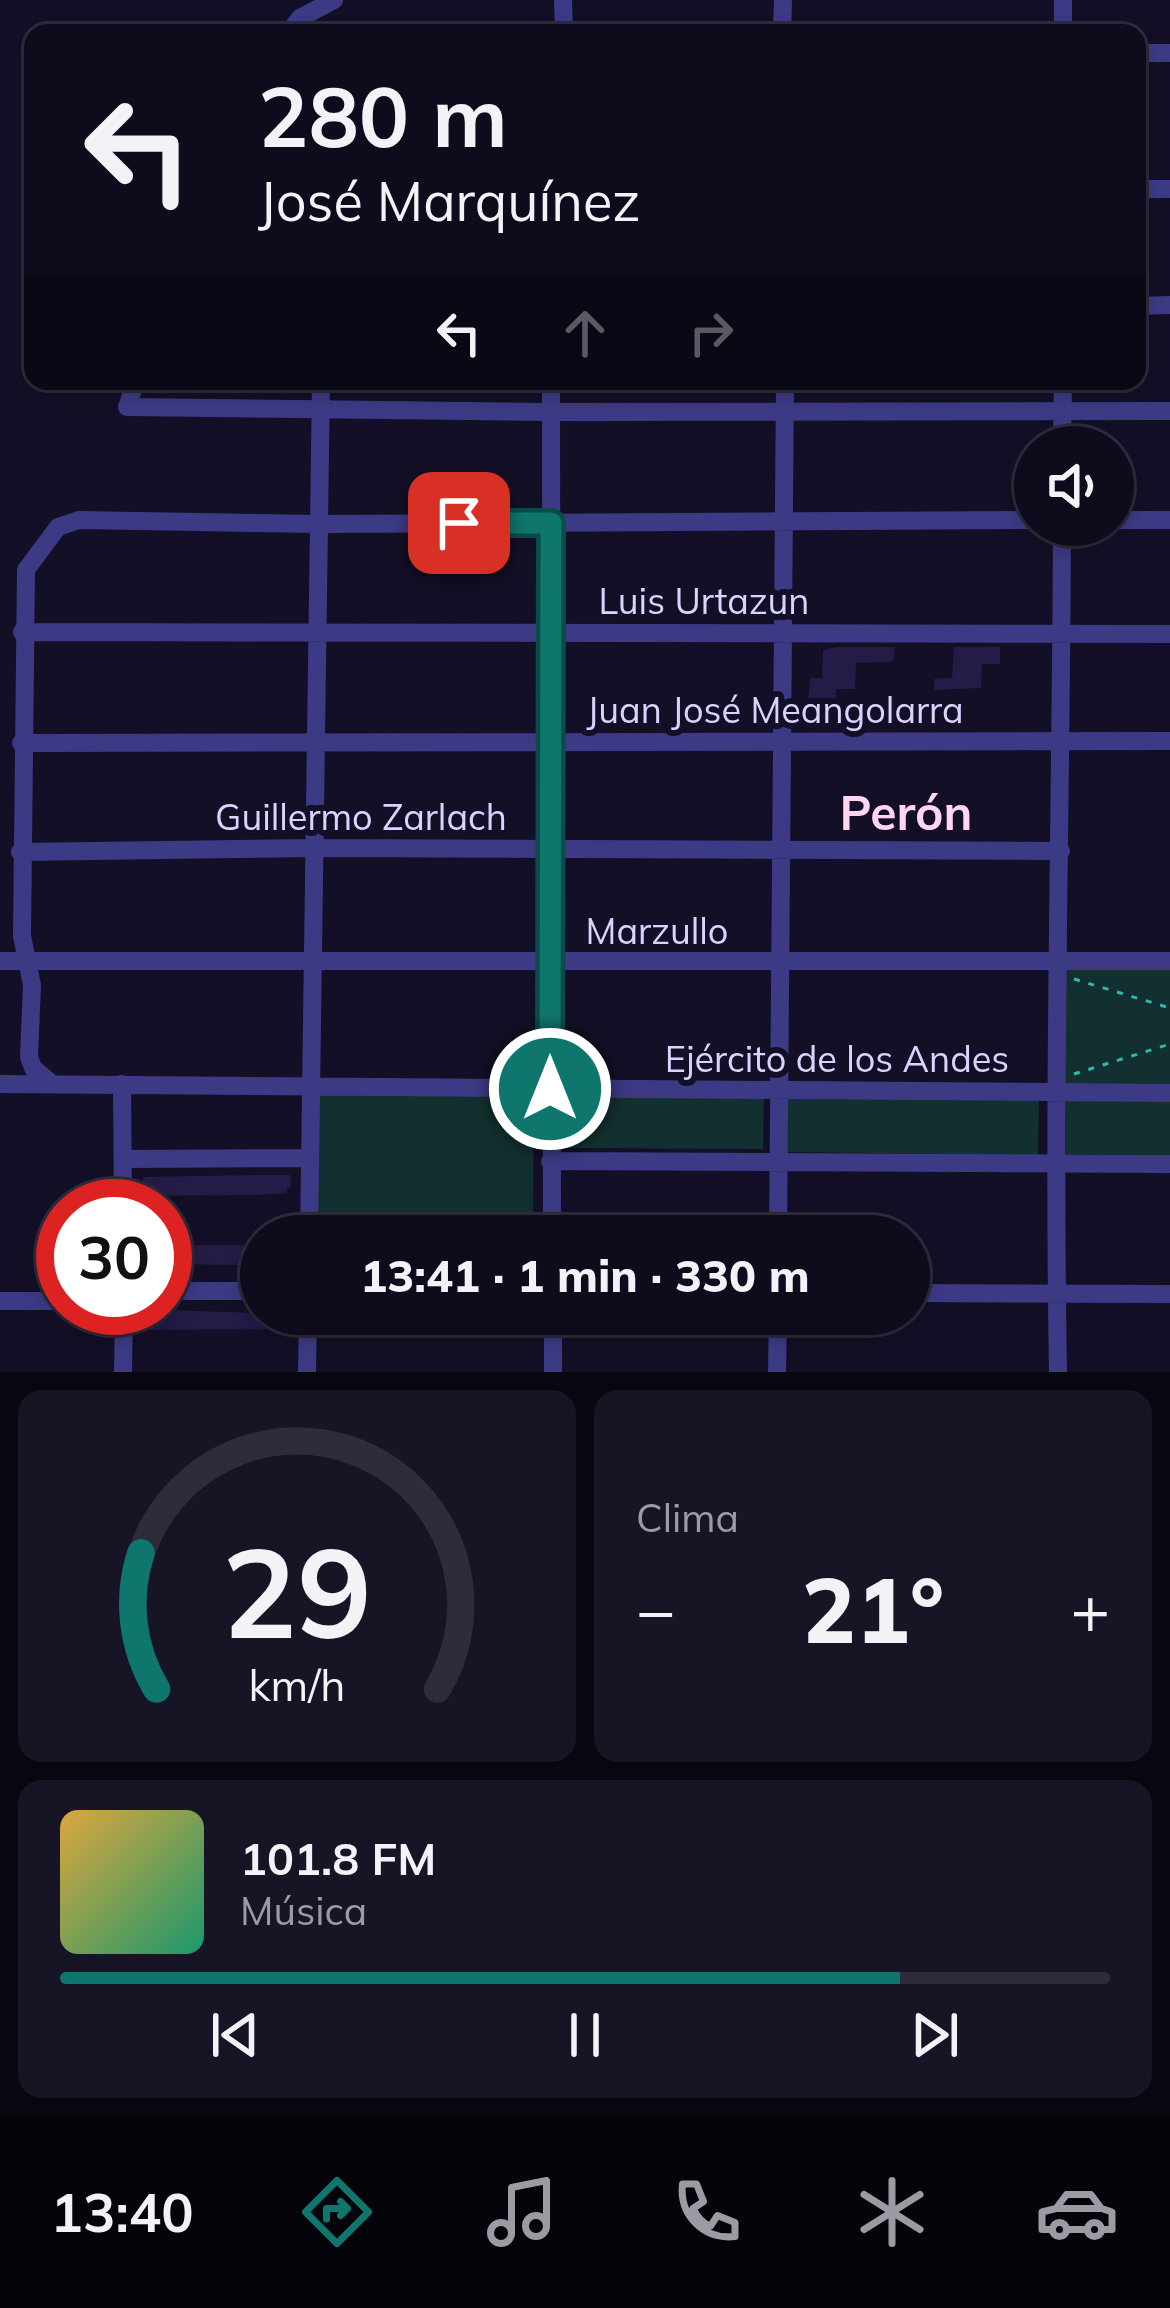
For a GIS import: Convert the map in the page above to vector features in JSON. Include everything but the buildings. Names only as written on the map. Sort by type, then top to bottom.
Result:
[{"type":"street","points":[[295,24],[334,0]]},
{"type":"street","points":[[133,390],[127,407],[1170,411]]},
{"type":"street","points":[[309,1215],[321,390]]},
{"type":"street","points":[[551,390],[551,1215]]},
{"type":"street","points":[[778,1215],[785,390]]},
{"type":"street","points":[[1062,426],[1063,390]]},
{"type":"street","points":[[52,1084],[33,1068],[29,1057],[32,985],[25,962],[20,852],[22,632],[26,570],[58,527],[79,520],[321,524],[1014,520]]},
{"type":"street","points":[[1134,520],[1170,520]]},
{"type":"street","points":[[1058,1372],[1055,1087],[1062,546]]},
{"type":"street","name":"Luis Urtazun","points":[[22,632],[1170,634]]},
{"type":"street","name":"Juan José Meangolarra","points":[[21,743],[1170,741]]},
{"type":"street","name":"Guillermo Zarlach","points":[[20,852],[317,848],[1061,851]]},
{"type":"street","name":"Marzullo","points":[[0,961],[1058,967],[1170,961]]},
{"type":"street","name":"Ejército de los Andes","points":[[0,1084],[779,1091],[1055,1087],[1170,1093]]},
{"type":"street","points":[[122,1084],[123,1179]]},
{"type":"street","points":[[123,1159],[310,1158]]},
{"type":"street","points":[[550,1161],[1170,1164]]},
{"type":"street","points":[[192,1292],[240,1291]]},
{"type":"street","points":[[930,1293],[1170,1294]]},
{"type":"street","points":[[0,1301],[36,1301]]},
{"type":"street","points":[[123,1372],[124,1335]]},
{"type":"street","points":[[307,1372],[308,1335]]},
{"type":"street","points":[[553,1335],[553,1372]]},
{"type":"street","points":[[777,1372],[778,1335]]},
{"type":"path","points":[[1058,967],[1170,1008]]},
{"type":"path","points":[[1055,1087],[1170,1044]]},
{"type":"green space","points":[[1064,968],[1170,968],[1170,1088],[1063,1088]]},
{"type":"green space","points":[[315,1092],[534,1094],[533,1215],[313,1215]]},
{"type":"green space","points":[[554,1093],[764,1095],[763,1149],[554,1148]]},
{"type":"green space","points":[[788,1098],[1039,1100],[1038,1155],[787,1152]]},
{"type":"green space","points":[[1066,1099],[1170,1100],[1170,1155],[1066,1154]]},
{"type":"district","name":"Perón","points":[[906,812]]},
{"type":"route","points":[[459,523],[551,523],[550,1089]]}]
